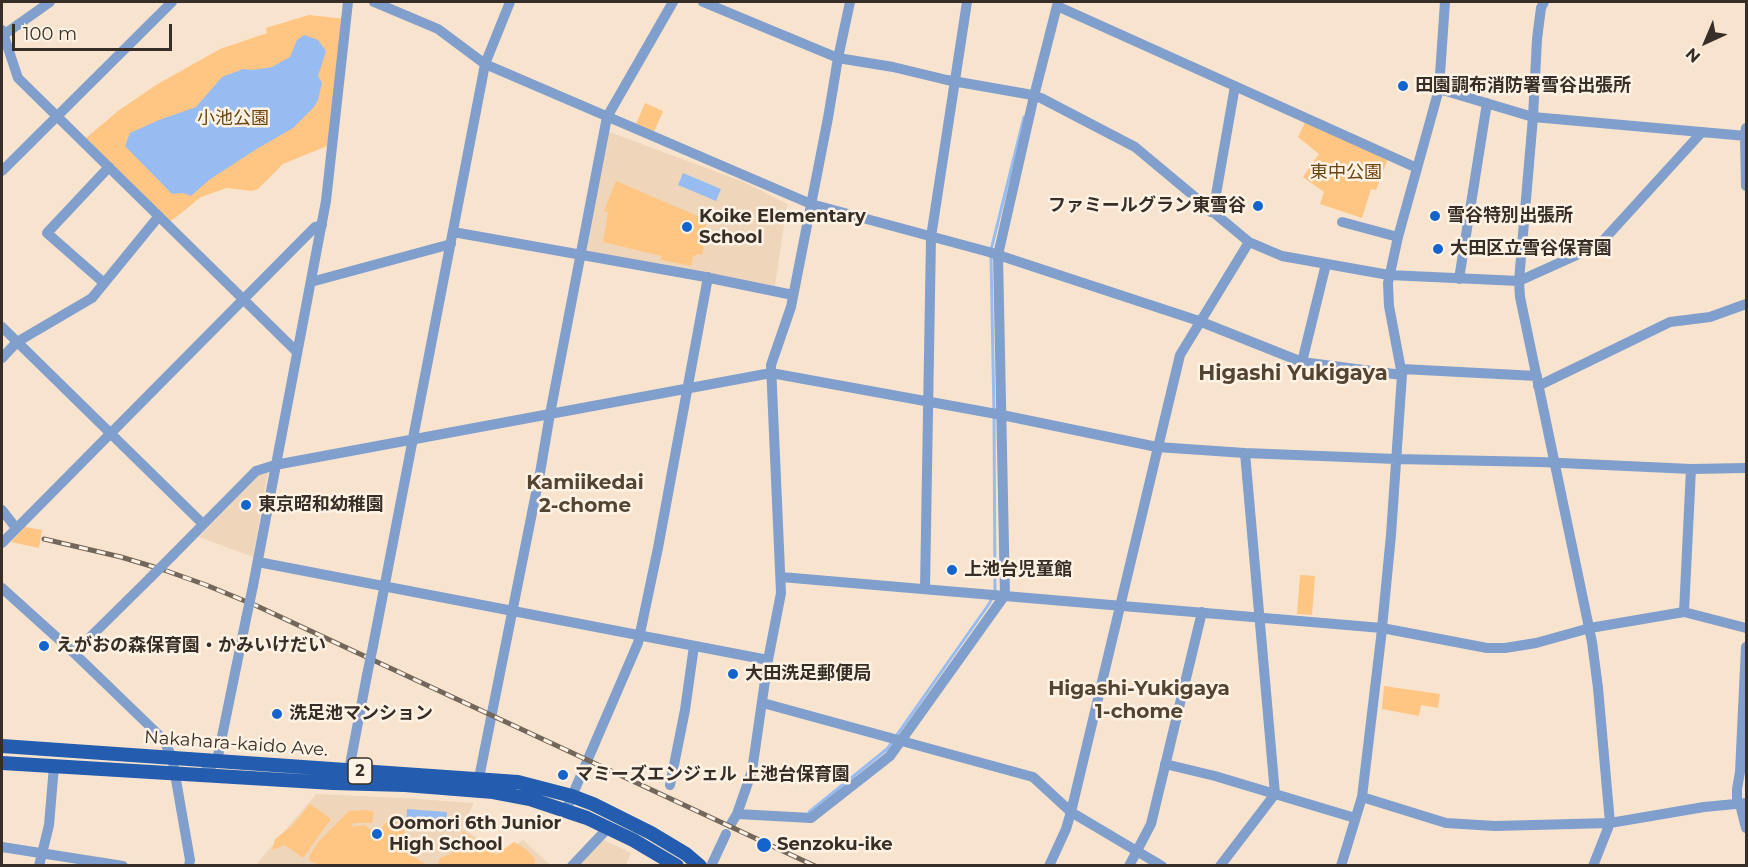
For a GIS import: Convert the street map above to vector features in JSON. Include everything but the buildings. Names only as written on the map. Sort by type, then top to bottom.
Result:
[{"type":"main road","name":"Nakahara-kaido Ave.","points":[[2,746],[518,782],[593,804],[686,854],[700,866]]},
{"type":"main road","name":"Nakahara-kaido Ave.","points":[[2,763],[486,791],[530,799],[566,810],[641,844],[678,866]]},
{"type":"street","points":[[50,2],[2,34],[18,78],[297,352]]},
{"type":"street","points":[[2,171],[172,2]]},
{"type":"street","points":[[196,774],[204,772],[217,761],[258,562],[326,201],[348,2]]},
{"type":"street","points":[[374,2],[438,29],[485,64],[811,204],[994,254],[1199,321],[1302,362],[1402,372],[1538,381],[1670,322],[1710,317],[1746,304]]},
{"type":"street","points":[[349,770],[485,64],[510,2]]},
{"type":"street","points":[[479,778],[540,473],[607,117],[673,2]]},
{"type":"street","points":[[703,2],[838,58],[893,67],[1041,98],[1135,147],[1250,242],[1282,256],[1389,275],[1519,281],[1599,245],[1702,132]]},
{"type":"street","points":[[711,866],[737,814],[752,771],[768,660],[781,593],[771,362],[791,307],[850,2]]},
{"type":"street","points":[[925,589],[932,237],[967,2]]},
{"type":"street","points":[[1341,866],[1362,797],[1382,628],[1396,459],[1402,372],[1389,306],[1388,283],[1398,237],[1439,89],[1445,2]]},
{"type":"street","points":[[1544,2],[1541,8],[1537,39],[1519,281],[1520,297],[1590,628],[1598,688],[1610,823],[1593,866]]},
{"type":"street","points":[[737,814],[811,818],[892,754],[1005,595],[1002,415],[994,254],[1031,96],[1058,4],[1417,168]]},
{"type":"street","points":[[1211,212],[1214,206],[1235,86]]},
{"type":"street","points":[[1439,89],[1533,117],[1702,132],[1746,133],[1746,186]]},
{"type":"street","points":[[1459,279],[1487,104]]},
{"type":"street","points":[[104,283],[47,234],[109,167]]},
{"type":"street","points":[[2,357],[17,342],[92,298],[159,216]]},
{"type":"street","points":[[1342,222],[1398,237]]},
{"type":"street","points":[[2,543],[315,227],[322,225]]},
{"type":"street","points":[[453,231],[708,277],[793,295]]},
{"type":"street","points":[[1049,866],[1071,812],[1180,355],[1250,242]]},
{"type":"street","points":[[311,282],[451,244]]},
{"type":"street","points":[[1302,362],[1326,264]]},
{"type":"street","points":[[566,810],[640,636],[708,277]]},
{"type":"street","points":[[2,327],[203,524]]},
{"type":"street","points":[[74,653],[256,471],[275,465],[771,373],[929,401],[1157,447],[1396,459],[1691,469],[1746,468]]},
{"type":"street","points":[[1220,866],[1275,794],[1245,453]]},
{"type":"street","points":[[1684,612],[1691,469]]},
{"type":"street","points":[[2,510],[16,528]]},
{"type":"street","points":[[258,562],[768,660]]},
{"type":"street","points":[[781,577],[1382,628],[1487,648],[1505,648],[1536,643],[1590,628],[1684,612],[1746,628]]},
{"type":"street","points":[[2,588],[74,653],[163,739],[172,757],[190,860],[189,866]]},
{"type":"street","points":[[1129,866],[1151,824],[1202,612]]},
{"type":"street","points":[[670,785],[685,710],[694,646]]},
{"type":"street","points":[[1746,647],[1740,772],[1737,789],[1746,828]]},
{"type":"street","points":[[763,704],[1033,777],[1071,812],[1162,866]]},
{"type":"street","points":[[1165,764],[1215,776],[1355,818]]},
{"type":"street","points":[[39,866],[49,825],[54,766]]},
{"type":"street","points":[[1362,797],[1446,823],[1512,826],[1610,823],[1704,807],[1741,804]]},
{"type":"street","points":[[572,866],[608,828]]},
{"type":"street","points":[[2,847],[123,866]]},
{"type":"shaded area","name":"Koike Elementary School","points":[[607,131],[744,182],[787,204],[775,286],[587,251]]},
{"type":"shaded area","name":"東京昭和幼稚園","points":[[268,472],[253,557],[199,537],[260,474]]},
{"type":"shaded area","name":"Oomori 6th Junior High School","points":[[316,794],[474,803],[462,828],[502,854],[523,840],[550,865],[255,866]]},
{"type":"shaded area","points":[[604,840],[631,853],[626,865],[578,866]]},
{"type":"green space","name":"小池公園","points":[[309,15],[346,19],[332,144],[283,164],[258,189],[252,191],[227,188],[201,197],[170,221],[86,138],[118,111],[156,85],[220,49],[267,33],[266,28]]},
{"type":"green space","points":[[645,103],[663,111],[654,132],[636,124]]},
{"type":"green space","name":"東中公園","points":[[1305,122],[1388,159],[1376,190],[1371,189],[1362,218],[1320,204],[1324,192],[1303,177],[1319,154],[1298,137]]},
{"type":"green space","points":[[616,181],[705,219],[707,231],[702,255],[698,254],[693,257],[691,266],[661,260],[661,256],[603,242],[608,212],[604,211]]},
{"type":"green space","points":[[25,527],[42,530],[39,548],[11,542]]},
{"type":"green space","points":[[1300,575],[1315,576],[1312,615],[1297,614]]},
{"type":"green space","points":[[1384,686],[1440,694],[1438,708],[1421,705],[1419,716],[1382,709]]},
{"type":"green space","points":[[310,804],[331,819],[303,858],[285,845],[272,850],[275,839],[292,826]]},
{"type":"green space","points":[[349,811],[374,812],[372,823],[354,823],[351,827],[364,825],[382,837],[382,828],[389,818],[393,815],[397,816],[403,821],[405,834],[397,846],[427,865],[315,866],[316,863],[310,862],[309,857],[318,842]]},
{"type":"green space","points":[[463,831],[496,855],[514,842],[530,853],[535,860],[535,865],[437,865],[440,858],[451,854]]},
{"type":"water","points":[[304,35],[318,40],[326,51],[318,76],[322,83],[314,107],[293,128],[209,180],[191,196],[183,193],[172,194],[125,146],[130,133],[196,107],[222,77],[243,69],[272,67],[290,57],[297,40]]},
{"type":"water","points":[[683,173],[721,189],[716,201],[678,185]]},
{"type":"water","points":[[407,809],[447,812],[446,831],[406,829]]},
{"type":"waterway","points":[[991,250],[1024,117]]},
{"type":"waterway","points":[[991,257],[995,592]]},
{"type":"waterway","points":[[809,812],[887,749],[992,598]]},
{"type":"railway","points":[[44,539],[121,557],[164,570],[257,606],[815,866]]},
{"type":"place","name":"田園調布消防署雪谷出張所","points":[[1403,86]]},
{"type":"place","name":"ファミールグラン東雪谷","points":[[1258,206]]},
{"type":"place","name":"雪谷特別出張所","points":[[1435,216]]},
{"type":"place","name":"Koike Elementary School","points":[[687,227]]},
{"type":"place","name":"大田区立雪谷保育園","points":[[1438,249]]},
{"type":"place","name":"東京昭和幼稚園","points":[[246,505]]},
{"type":"place","name":"上池台児童館","points":[[952,570]]},
{"type":"place","name":"えがおの森保育園・かみいけだい","points":[[44,646]]},
{"type":"place","name":"大田洗足郵便局","points":[[733,674]]},
{"type":"place","name":"洗足池マンション","points":[[277,714]]},
{"type":"place","name":"マミーズエンジェル 上池台保育園","points":[[563,775]]},
{"type":"place","name":"Oomori 6th Junior High School","points":[[377,834]]},
{"type":"place","name":"Senzoku-ike","points":[[764,845]]},
{"type":"district","name":"Higashi Yukigaya","points":[[1293,374]]},
{"type":"district","name":"Kamiikedai 2-chome","points":[[585,494]]},
{"type":"district","name":"Higashi-Yukigaya 1-chome","points":[[1139,700]]}]
